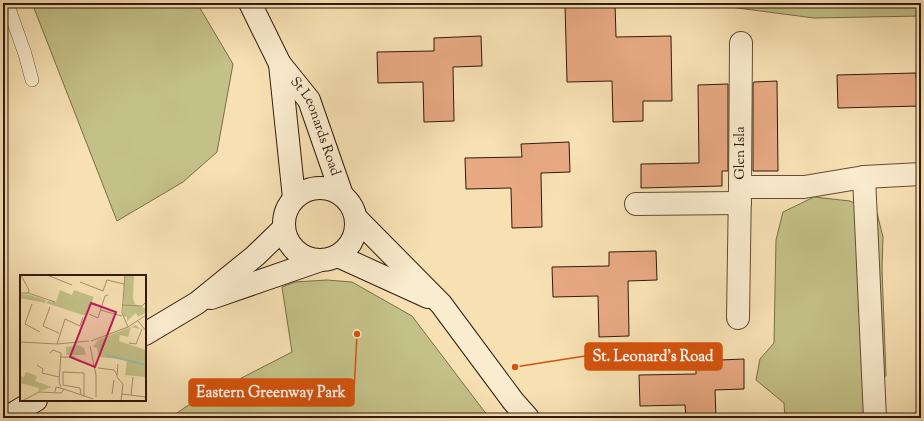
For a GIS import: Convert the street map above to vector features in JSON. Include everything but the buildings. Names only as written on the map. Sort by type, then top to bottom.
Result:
[{"type":"street","name":"St Leonards Road","points":[[250,3],[280,64],[310,100],[342,195]]},
{"type":"street","name":"Glen Isla","points":[[741,43],[740,195],[804,187],[864,176],[921,174]]},
{"type":"street","name":"St Leonards Road","points":[[280,64],[294,198]]},
{"type":"street","points":[[864,176],[875,418]]},
{"type":"street","points":[[441,304],[328,258],[306,258],[295,252],[287,241],[283,229],[287,207],[294,198],[302,192],[312,188],[333,190],[342,195],[348,202],[356,218],[441,304],[513,402],[528,418]]},
{"type":"street","points":[[636,204],[740,195],[738,318]]},
{"type":"street","points":[[197,303],[328,258],[347,249],[353,239],[356,229],[356,218]]},
{"type":"street","points":[[146,333],[197,303],[255,256],[283,229]]},
{"type":"street","points":[[6,418],[34,401]]},
{"type":"lane","points":[[7,3],[25,54],[32,80]]},
{"type":"shaded area","points":[[32,3],[197,3],[233,64],[217,152],[183,182],[117,221]]},
{"type":"shaded area","points":[[699,3],[921,3],[921,16],[814,18]]},
{"type":"shaded area","points":[[814,197],[850,201],[877,213],[883,237],[882,269],[886,376],[865,379],[864,418],[785,418],[784,403],[756,380],[760,359],[774,343],[776,240],[783,212]]},
{"type":"shaded area","points":[[327,280],[352,282],[412,316],[484,411],[491,418],[170,418],[187,406],[292,352],[282,287],[295,282]]},
{"type":"place","name":"Eastern Greenway Park","points":[[357,334]]},
{"type":"place","name":"St. Leonard's Road","points":[[515,367]]}]
